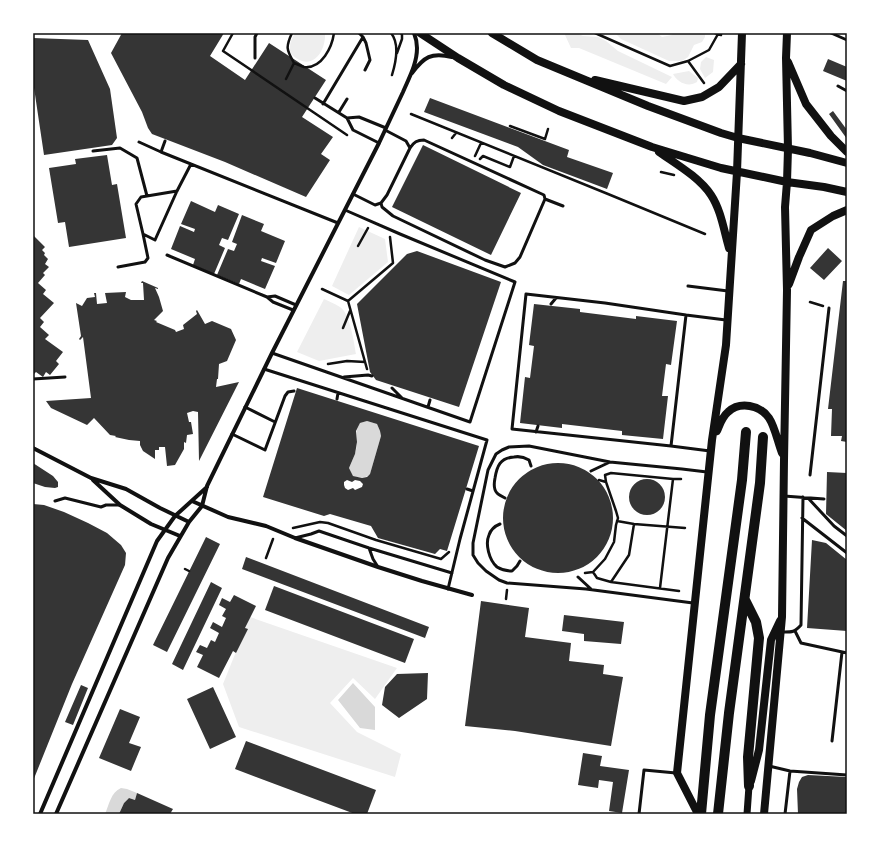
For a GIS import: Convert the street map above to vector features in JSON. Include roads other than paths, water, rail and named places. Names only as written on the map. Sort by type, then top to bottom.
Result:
[{"type":"main road","points":[[420,33],[458,58],[504,85],[550,108],[652,147],[737,172],[847,192]]},
{"type":"main road","points":[[492,33],[537,60],[648,106],[738,138],[810,153],[847,163]]},
{"type":"main road","points":[[700,814],[677,774],[712,440],[726,345],[737,172],[742,33]]},
{"type":"main road","points":[[764,814],[782,617],[787,290],[785,207],[788,149],[786,58],[787,33]]},
{"type":"main road","points":[[786,58],[806,104],[831,136],[847,152]]},
{"type":"main road","points":[[570,74],[684,101],[702,97],[719,87],[741,64]]},
{"type":"main road","points":[[652,147],[692,176],[711,195],[717,208],[731,254]]},
{"type":"main road","points":[[787,290],[811,230],[833,216],[847,210]]},
{"type":"main road","points":[[712,440],[722,420],[728,412],[739,406],[756,407],[770,418],[784,460]]},
{"type":"main road","points":[[700,814],[710,715],[742,480],[746,432]]},
{"type":"main road","points":[[718,814],[729,714],[760,483],[763,437]]},
{"type":"main road","points":[[745,600],[756,622],[759,638],[748,757],[750,786]]},
{"type":"main road","points":[[750,786],[759,750],[771,640],[782,617]]},
{"type":"street","points":[[56,814],[168,558],[189,522],[202,506],[207,486],[245,407],[379,143],[410,76],[415,63],[417,47],[414,33]]},
{"type":"street","points":[[410,76],[423,60],[432,56],[441,54],[458,58]]},
{"type":"street","points":[[33,448],[91,478],[126,489],[189,522]]},
{"type":"street","points":[[91,478],[120,505],[151,524],[180,536]]},
{"type":"street","points":[[40,814],[157,541],[176,516],[207,486]]},
{"type":"street","points":[[192,501],[228,517],[266,526],[295,538],[378,567],[472,595]]},
{"type":"street","points":[[747,814],[750,786]]},
{"type":"lane","points":[[256,58],[257,33]]},
{"type":"lane","points":[[359,33],[366,43],[370,60],[365,70]]},
{"type":"lane","points":[[831,33],[847,40]]},
{"type":"lane","points":[[323,104],[363,37]]},
{"type":"lane","points":[[838,86],[847,91]]},
{"type":"lane","points":[[315,98],[347,118],[354,130],[379,143]]},
{"type":"lane","points":[[339,112],[347,99]]},
{"type":"lane","points":[[347,118],[359,117],[385,129],[406,141],[410,148]]},
{"type":"lane","points":[[352,194],[375,204],[381,203],[413,143],[418,140],[424,140],[544,195],[545,199],[563,206]]},
{"type":"lane","points":[[160,152],[165,141]]},
{"type":"lane","points":[[139,142],[160,152],[338,223]]},
{"type":"lane","points":[[93,151],[120,148],[137,158],[147,196]]},
{"type":"lane","points":[[143,234],[155,240],[191,164]]},
{"type":"lane","points":[[500,181],[502,176]]},
{"type":"lane","points":[[118,267],[145,262],[148,258],[136,204],[141,197],[177,191]]},
{"type":"lane","points":[[381,203],[382,208],[393,216],[485,260],[506,267],[515,263],[520,257],[545,199]]},
{"type":"lane","points":[[272,353],[470,422],[515,282],[478,269],[345,210]]},
{"type":"lane","points":[[474,255],[476,250]]},
{"type":"lane","points":[[167,254],[267,296],[273,302],[293,310]]},
{"type":"lane","points":[[688,286],[730,291]]},
{"type":"lane","points":[[711,451],[512,429],[526,294],[728,320]]},
{"type":"lane","points":[[267,296],[275,296],[296,305]]},
{"type":"lane","points":[[551,304],[556,298]]},
{"type":"lane","points":[[566,304],[570,299]]},
{"type":"lane","points":[[810,475],[829,308]]},
{"type":"lane","points":[[671,446],[686,315]]},
{"type":"lane","points":[[264,369],[487,440],[448,589]]},
{"type":"lane","points":[[342,377],[372,376]]},
{"type":"lane","points":[[33,379],[65,377]]},
{"type":"lane","points":[[392,388],[403,399]]},
{"type":"lane","points":[[232,434],[265,450],[286,394],[294,391]]},
{"type":"lane","points":[[336,399],[338,393]]},
{"type":"lane","points":[[428,407],[430,400]]},
{"type":"lane","points":[[245,407],[275,422]]},
{"type":"lane","points":[[536,432],[538,426]]},
{"type":"lane","points":[[695,604],[592,590],[508,583],[499,580],[486,571],[478,562],[473,555],[473,543],[488,470],[496,454],[509,447],[529,446],[610,462],[709,473]]},
{"type":"lane","points":[[505,498],[497,494],[494,488],[497,470],[503,459],[518,456],[524,457],[529,460],[531,466]]},
{"type":"lane","points":[[591,471],[610,462]]},
{"type":"lane","points":[[467,489],[473,491]]},
{"type":"lane","points":[[784,496],[824,498]]},
{"type":"lane","points":[[781,632],[793,632],[801,625],[803,497]]},
{"type":"lane","points":[[55,501],[65,498],[101,507],[106,505],[120,505]]},
{"type":"lane","points":[[808,498],[834,526],[847,536]]},
{"type":"lane","points":[[802,518],[847,553]]},
{"type":"lane","points":[[500,524],[493,528],[489,535],[489,552],[492,561],[498,568],[506,571],[512,571],[520,561]]},
{"type":"lane","points":[[295,538],[318,531],[452,573]]},
{"type":"lane","points":[[369,548],[378,567]]},
{"type":"lane","points":[[578,577],[592,590]]},
{"type":"lane","points":[[795,631],[801,643],[847,653]]},
{"type":"lane","points":[[832,741],[842,652]]},
{"type":"lane","points":[[769,766],[790,771],[847,775]]},
{"type":"lane","points":[[639,814],[644,770],[677,774]]},
{"type":"lane","points":[[785,814],[790,771]]}]
